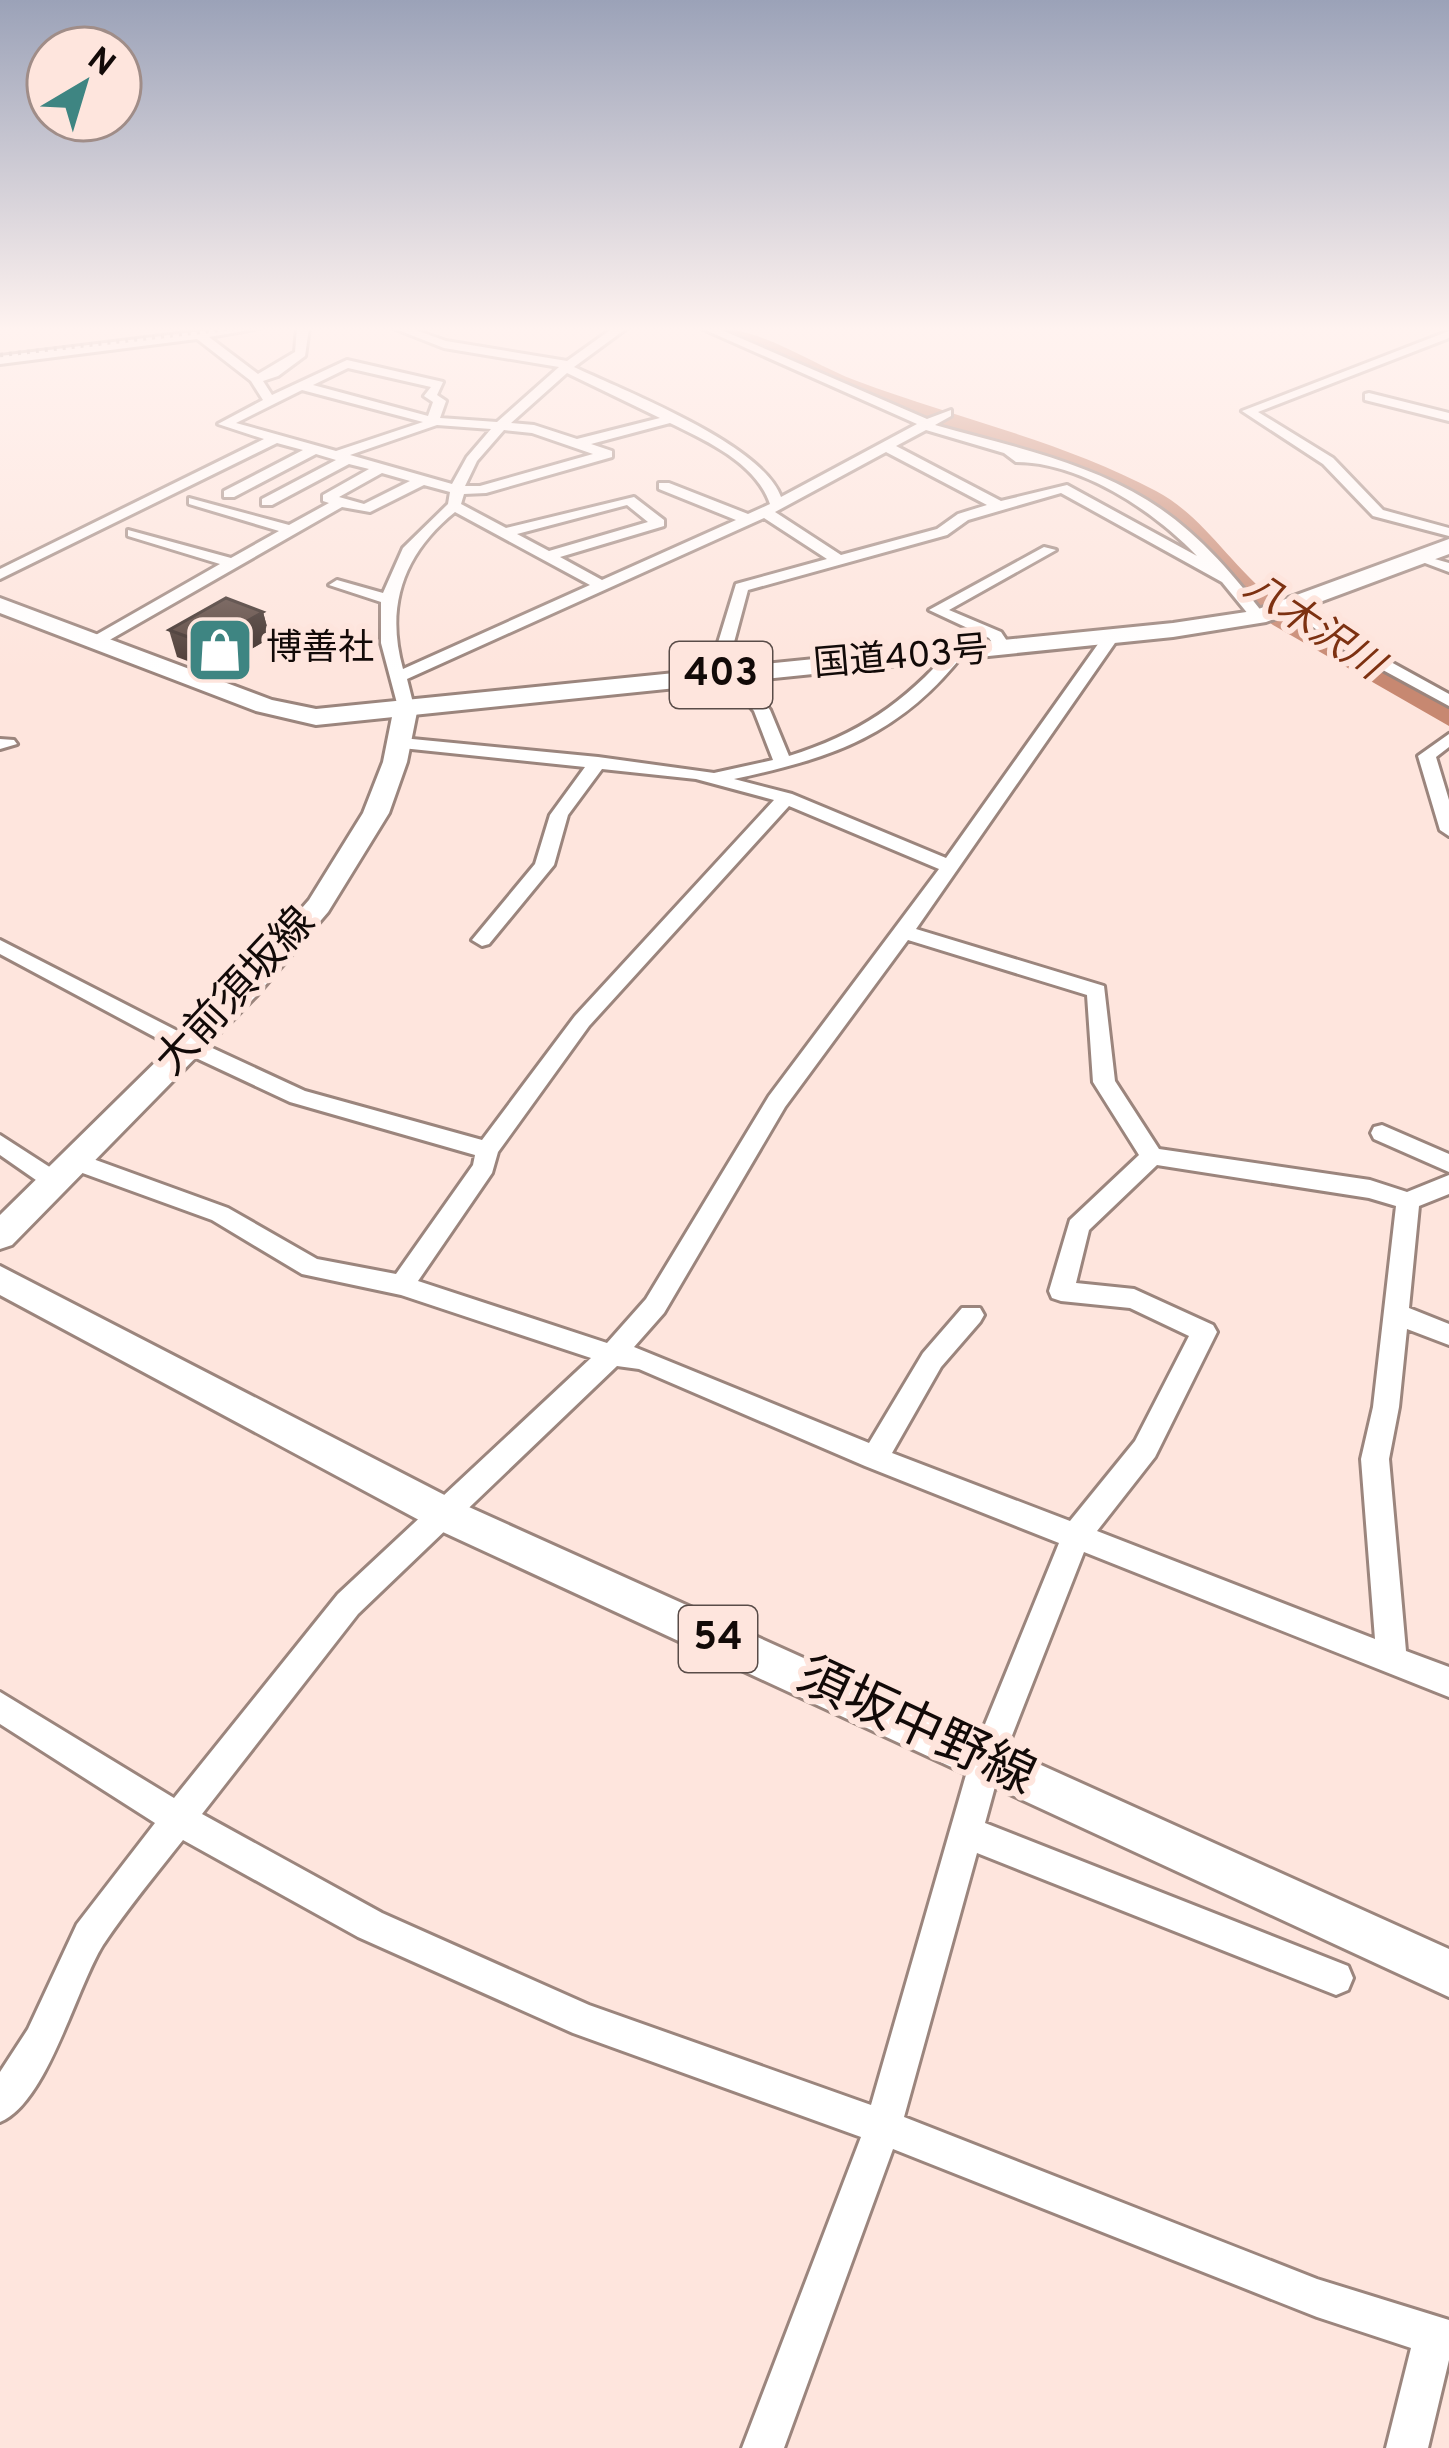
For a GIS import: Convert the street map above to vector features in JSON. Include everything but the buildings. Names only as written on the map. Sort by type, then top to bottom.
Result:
[{"type":"highway","name":"国道403号","points":[[0,605],[265,706],[316,717],[1109,640],[1258,616],[1449,546]]},
{"type":"main road","name":"大前須坂線","points":[[0,1236],[189,1046],[332,892],[358,851],[402,743],[406,707]]},
{"type":"main road","name":"須坂中野線","points":[[0,1279],[446,1515],[1449,1973]]},
{"type":"street","points":[[0,575],[268,442]]},
{"type":"street","points":[[282,442],[422,480],[505,533],[603,586]]},
{"type":"street","points":[[267,502],[342,458],[387,442]]},
{"type":"street","points":[[456,498],[461,477],[491,442]]},
{"type":"street","points":[[719,442],[769,482],[771,509],[839,560]]},
{"type":"street","points":[[401,676],[771,509],[892,442]]},
{"type":"street","points":[[984,442],[1102,479],[1139,496],[1178,525],[1258,616]]},
{"type":"street","points":[[1298,442],[1328,461],[1378,513],[1449,532]]},
{"type":"street","points":[[406,707],[401,676],[389,648],[387,599],[397,566],[427,524],[456,498],[607,454],[580,443]]},
{"type":"street","points":[[885,446],[999,506]]},
{"type":"street","points":[[230,494],[314,450]]},
{"type":"street","points":[[1009,450],[1062,488],[1227,579]]},
{"type":"street","points":[[381,468],[328,498],[365,509],[422,480]]},
{"type":"street","points":[[664,485],[747,519]]},
{"type":"street","points":[[784,763],[762,710],[732,674],[725,646],[741,587],[942,532],[963,517],[1062,488]]},
{"type":"street","points":[[505,533],[629,500],[659,523],[549,556]]},
{"type":"street","points":[[194,501],[290,530]]},
{"type":"street","points":[[93,643],[340,502]]},
{"type":"street","points":[[631,530],[667,557]]},
{"type":"street","points":[[133,533],[232,563]]},
{"type":"street","points":[[1004,650],[994,635],[937,610],[1049,550]]},
{"type":"street","points":[[1422,557],[1449,568]]},
{"type":"street","points":[[337,585],[387,599]]},
{"type":"street","points":[[1293,605],[1343,643],[1449,701]]},
{"type":"street","points":[[0,2104],[40,2042],[89,1936],[176,1818],[348,1604],[612,1355],[656,1306],[777,1102],[904,932],[1109,640]]},
{"type":"street","points":[[712,778],[817,756],[874,733],[957,652]]},
{"type":"street","points":[[1449,739],[1427,756],[1449,830]]},
{"type":"street","points":[[402,743],[712,778],[786,798],[949,866]]},
{"type":"street","points":[[482,940],[544,865],[559,815],[598,762]]},
{"type":"street","points":[[402,1285],[484,1167],[487,1150],[582,1021],[786,798]]},
{"type":"street","points":[[904,932],[1096,991],[1104,1082],[1152,1156],[1370,1189],[1408,1201],[1449,1184]]},
{"type":"street","points":[[0,946],[189,1046],[298,1097],[487,1150]]},
{"type":"street","points":[[1382,1132],[1449,1165]]},
{"type":"street","points":[[0,1143],[64,1171],[220,1214],[310,1267],[402,1285],[612,1355],[642,1359],[875,1459],[1449,1682]]},
{"type":"street","points":[[763,2448],[883,2127],[986,1761],[1076,1536],[1145,1449],[1204,1332],[1134,1299],[1061,1291],[1078,1226],[1152,1156]]},
{"type":"street","points":[[1392,1661],[1375,1459],[1408,1201]]},
{"type":"street","points":[[1396,1314],[1449,1335]]},
{"type":"street","points":[[875,1459],[932,1360],[971,1315]]},
{"type":"street","points":[[0,1707],[176,1818],[370,1925],[585,2021],[883,2127],[1317,2298],[1442,2338],[1407,2448]]},
{"type":"street","points":[[965,1832],[1336,1978]]},
{"type":"waterway","name":"八木沢川","points":[[1011,442],[1159,503],[1261,603],[1449,716]]},
{"type":"place","name":"博善社","points":[[220,650]]}]
